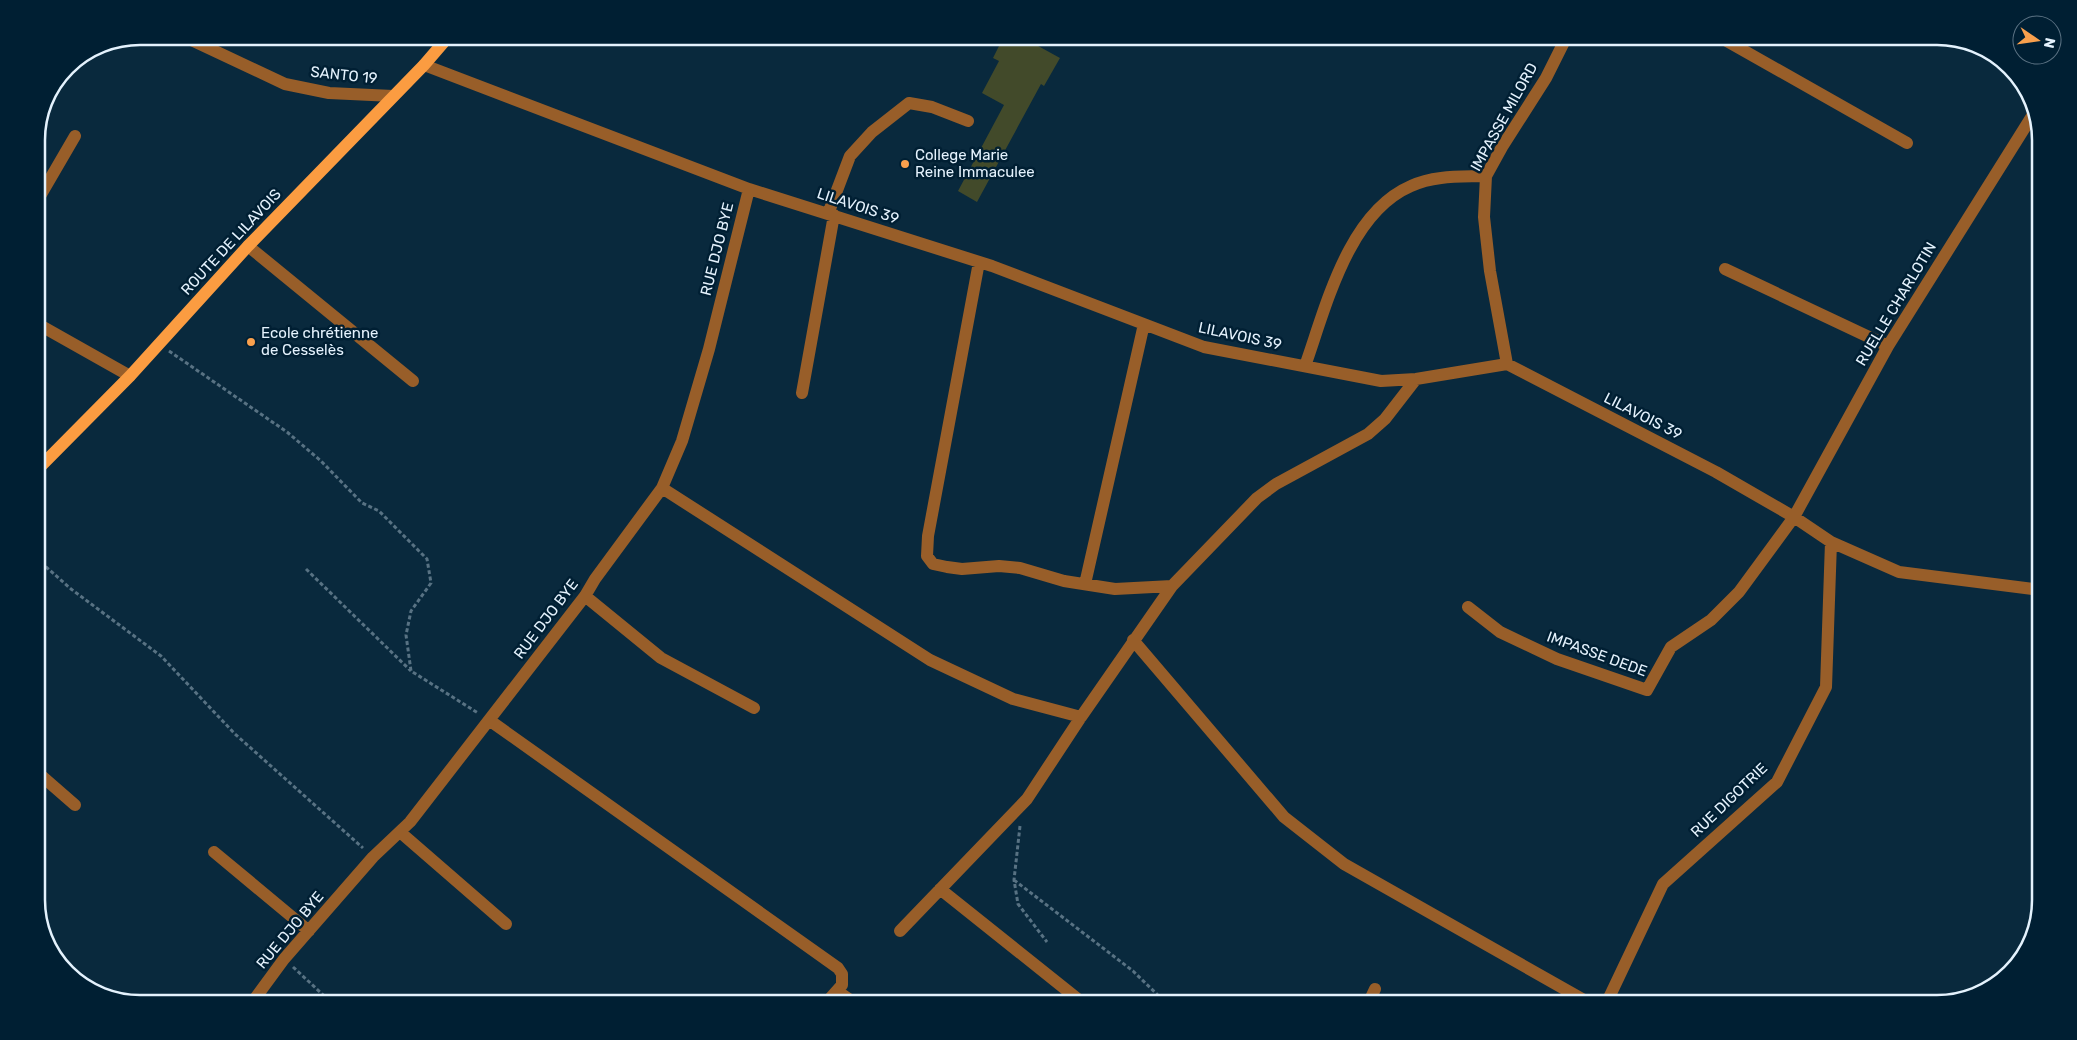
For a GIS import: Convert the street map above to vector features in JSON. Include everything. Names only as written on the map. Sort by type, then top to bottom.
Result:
[{"type":"main road","name":"ROUTE DE LILAVOIS","points":[[45,462],[130,376],[248,246],[441,45]]},
{"type":"street","name":"SANTO 19","points":[[202,45],[285,84],[329,93],[393,96]]},
{"type":"street","name":"IMPASSE MILORD","points":[[1507,364],[1490,271],[1484,217],[1486,176],[1546,78],[1562,45]]},
{"type":"street","points":[[1734,45],[1907,143]]},
{"type":"street","name":"LILAVOIS 39","points":[[424,65],[749,189],[979,262],[1204,347],[1381,381],[1416,379],[1507,364],[1716,472],[1794,517],[1831,542],[1899,572],[2032,589]]},
{"type":"street","points":[[802,393],[831,215],[850,156],[872,132],[909,104],[932,107],[968,120]]},
{"type":"street","name":"RUELLE CHARLOTIN","points":[[1794,517],[1888,346],[2030,120]]},
{"type":"street","points":[[45,188],[76,136]]},
{"type":"street","points":[[1305,366],[1337,277],[1354,241],[1375,212],[1391,196],[1424,181],[1449,177],[1486,176]]},
{"type":"street","name":"RUE DJO BYE","points":[[258,995],[284,959],[373,857],[410,822],[585,596],[662,488],[682,441],[709,349],[749,189]]},
{"type":"street","points":[[248,246],[413,381]]},
{"type":"street","points":[[979,262],[928,536],[927,556],[933,564],[947,567],[962,569],[998,566],[1020,568],[1047,577],[1115,589],[1172,586]]},
{"type":"street","points":[[1725,269],[1888,346]]},
{"type":"street","points":[[1085,584],[1144,324]]},
{"type":"street","points":[[45,328],[130,376]]},
{"type":"street","points":[[900,931],[1027,799],[1133,640],[1172,586],[1257,498],[1276,484],[1368,434],[1385,419],[1416,379]]},
{"type":"street","points":[[662,488],[930,660],[1013,699],[1081,717]]},
{"type":"street","name":"IMPASSE DEDE","points":[[1468,607],[1500,632],[1557,659],[1647,690],[1671,647],[1711,620],[1740,592],[1794,517]]},
{"type":"street","name":"RUE DIGOTRIE","points":[[1610,995],[1663,884],[1777,782],[1826,687],[1831,542]]},
{"type":"street","points":[[585,596],[661,658],[754,708]]},
{"type":"street","points":[[1133,640],[1284,817],[1344,864],[1575,995]]},
{"type":"street","points":[[489,720],[665,847],[838,968],[842,974],[843,982],[833,995]]},
{"type":"street","points":[[45,779],[75,804]]},
{"type":"street","points":[[400,832],[506,924]]},
{"type":"street","points":[[214,852],[309,931]]},
{"type":"street","points":[[940,889],[1073,995]]},
{"type":"street","points":[[1372,995],[1375,989]]},
{"type":"street","points":[[837,991],[843,995]]},
{"type":"path","points":[[158,344],[287,432],[321,461],[362,503],[379,511],[427,559],[431,584],[411,611],[406,635],[411,671]]},
{"type":"path","points":[[45,566],[71,589],[161,656],[235,734],[373,857]]},
{"type":"path","points":[[306,569],[411,671],[489,720]]},
{"type":"path","points":[[1020,822],[1014,880],[1018,904],[1047,942]]},
{"type":"path","points":[[1014,880],[1133,970],[1158,995]]},
{"type":"path","points":[[284,959],[323,995]]},
{"type":"building","points":[[1000,45],[1036,45],[1060,58],[1044,86],[1041,84],[977,202],[958,191],[1004,105],[982,93],[999,61],[993,58]]},
{"type":"place","name":"College Marie Reine Immaculee","points":[[905,164]]},
{"type":"place","name":"Ecole chrétienne de Cesselès","points":[[251,342]]}]
